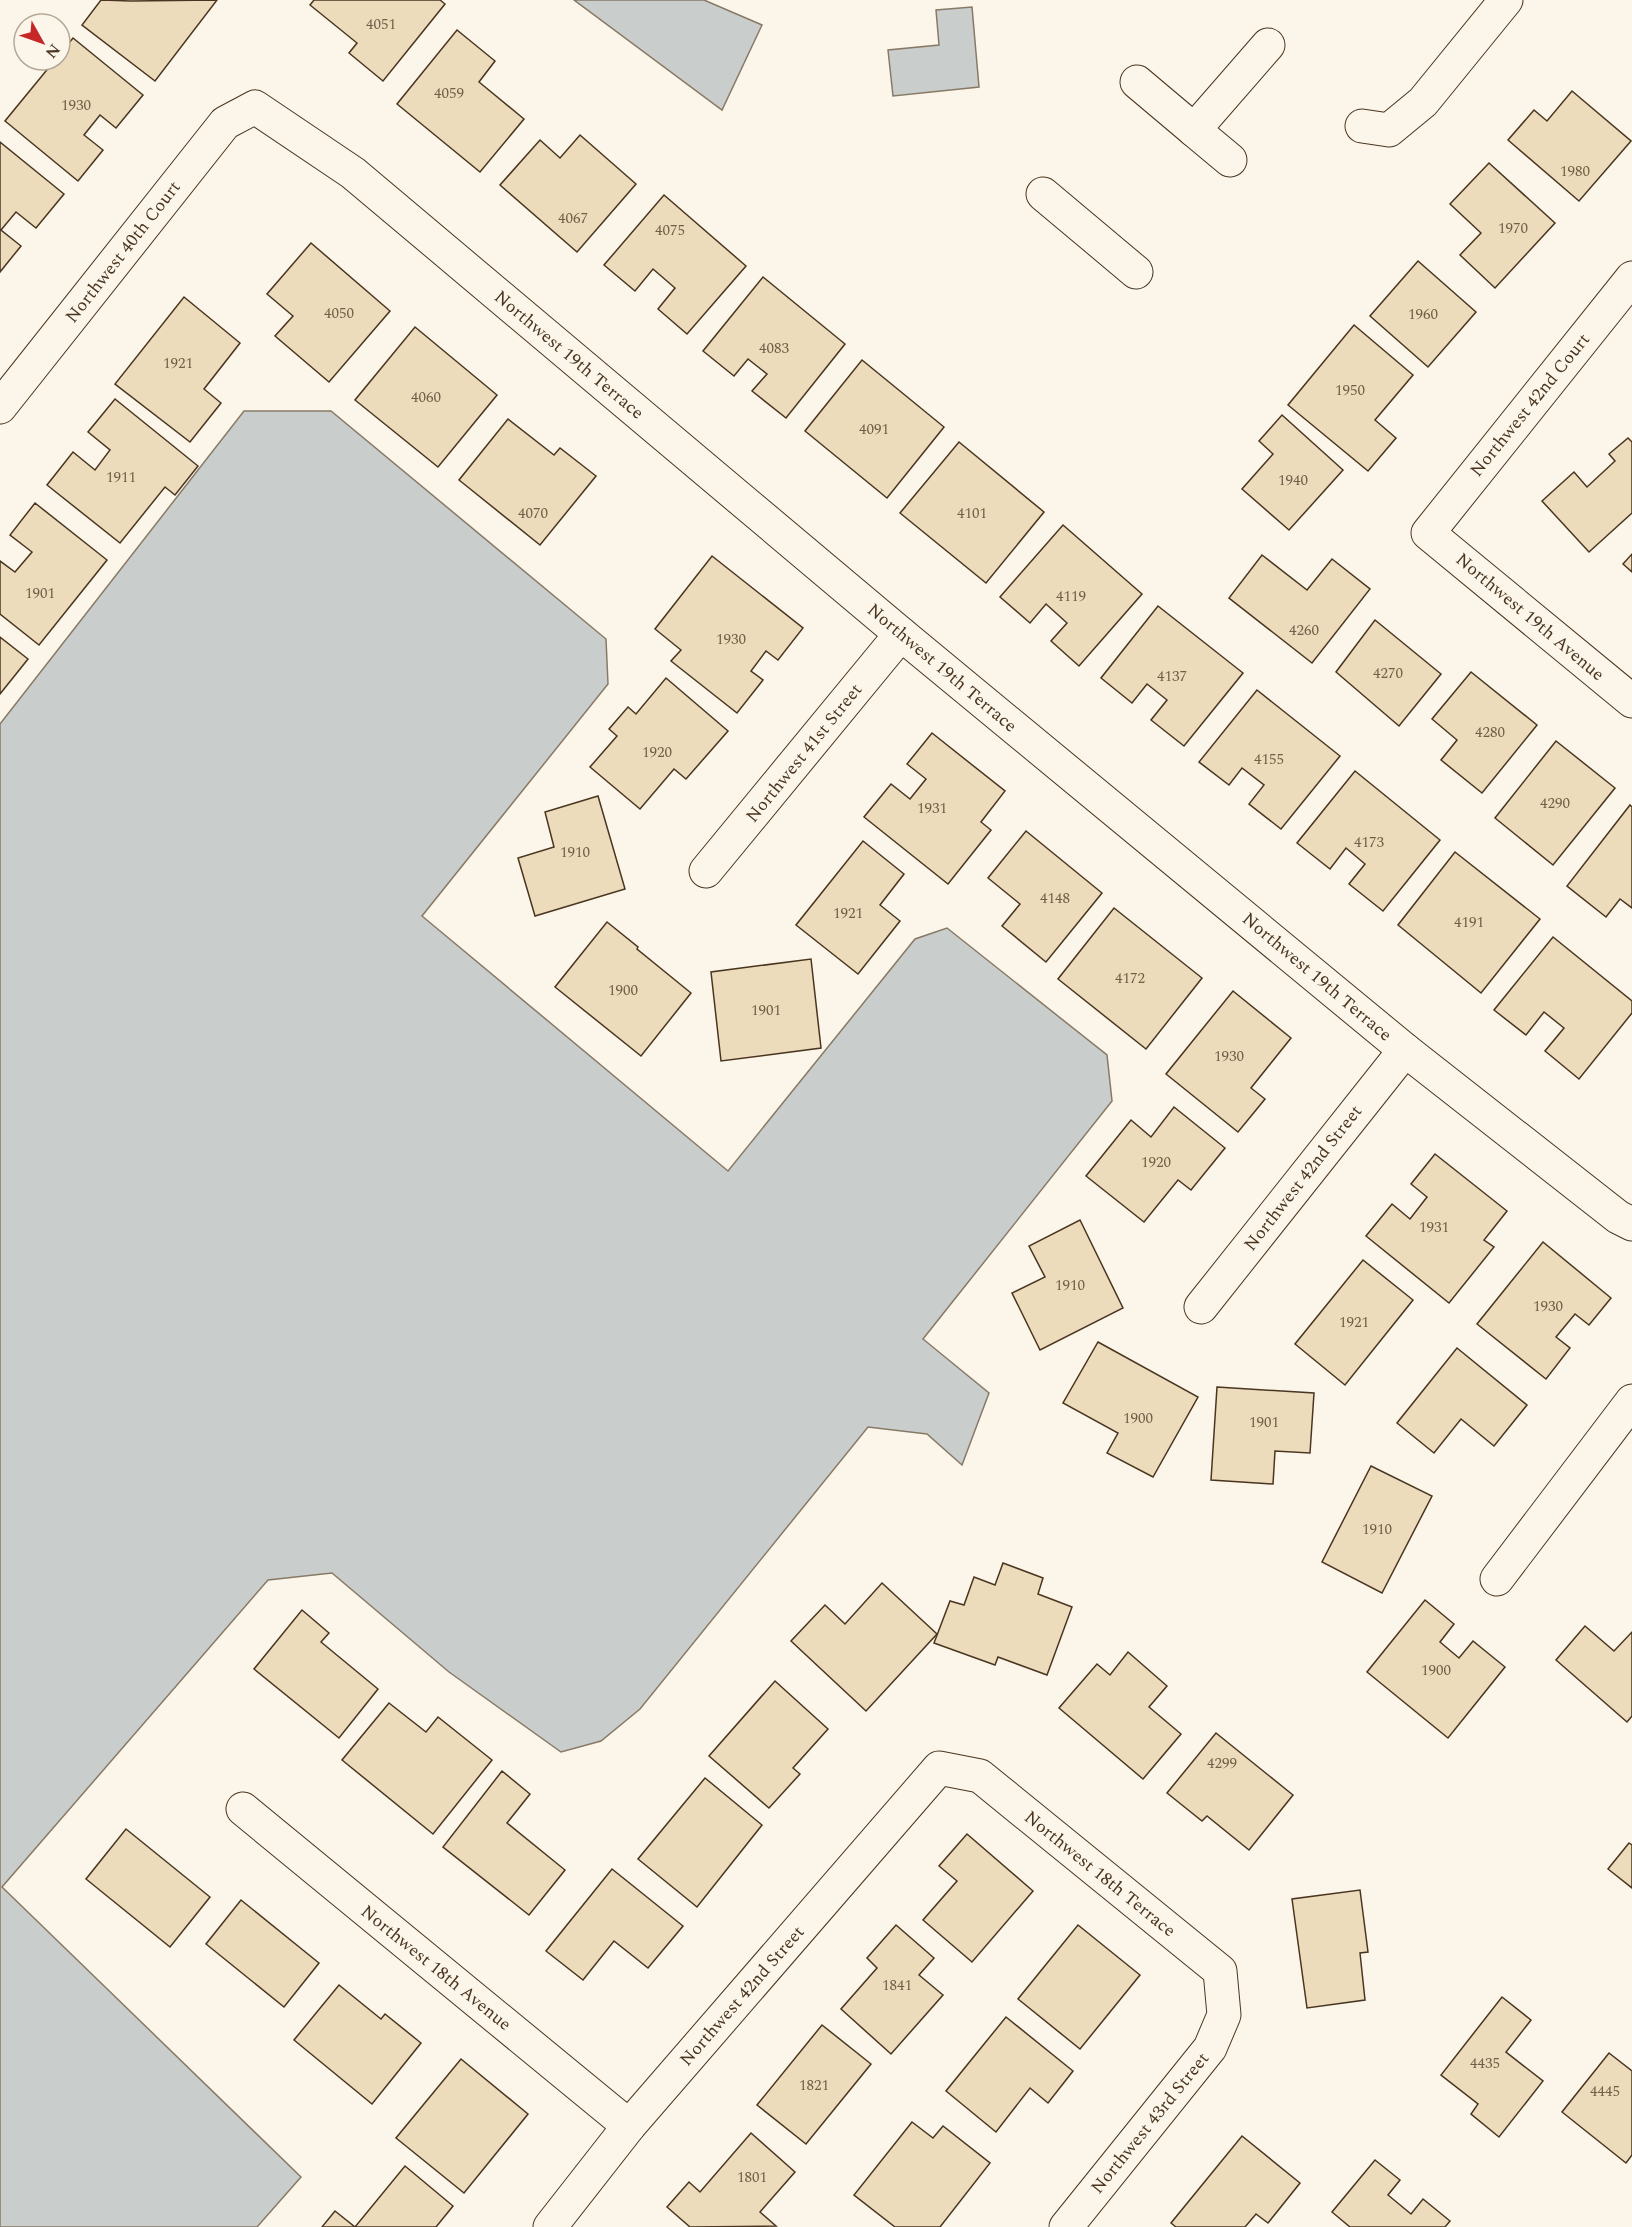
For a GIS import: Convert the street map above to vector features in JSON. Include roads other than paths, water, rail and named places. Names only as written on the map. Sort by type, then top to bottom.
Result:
[{"type":"street","points":[[1362,126],[1389,130],[1422,102],[1506,0]]},
{"type":"street","points":[[1194,130],[1268,45]]},
{"type":"street","points":[[1137,82],[1230,160]]},
{"type":"street","name":"Northwest 40th Court","points":[[0,407],[225,123],[255,107]]},
{"type":"street","name":"Northwest 19th Terrace","points":[[255,107],[353,173],[901,634],[1405,1050],[1618,1217],[1632,1224]]},
{"type":"street","points":[[1043,194],[1136,272]]},
{"type":"street","name":"Northwest 42nd Court","points":[[1428,533],[1632,278]]},
{"type":"street","name":"Northwest 19th Avenue","points":[[1428,533],[1632,701]]},
{"type":"street","name":"Northwest 41st Street","points":[[706,872],[901,634]]},
{"type":"street","name":"Northwest 42nd Street","points":[[1201,1307],[1405,1050]]},
{"type":"street","points":[[1497,1579],[1632,1401]]},
{"type":"street","name":"Northwest 42nd Street","points":[[550,2227],[629,2126],[939,1767]]},
{"type":"street","name":"Northwest 18th Terrace","points":[[939,1767],[980,1776],[1220,1971],[1224,2015]]},
{"type":"street","name":"Northwest 18th Avenue","points":[[243,1809],[629,2126]]},
{"type":"street","name":"Northwest 43rd Street","points":[[1066,2227],[1210,2048],[1224,2015]]}]
